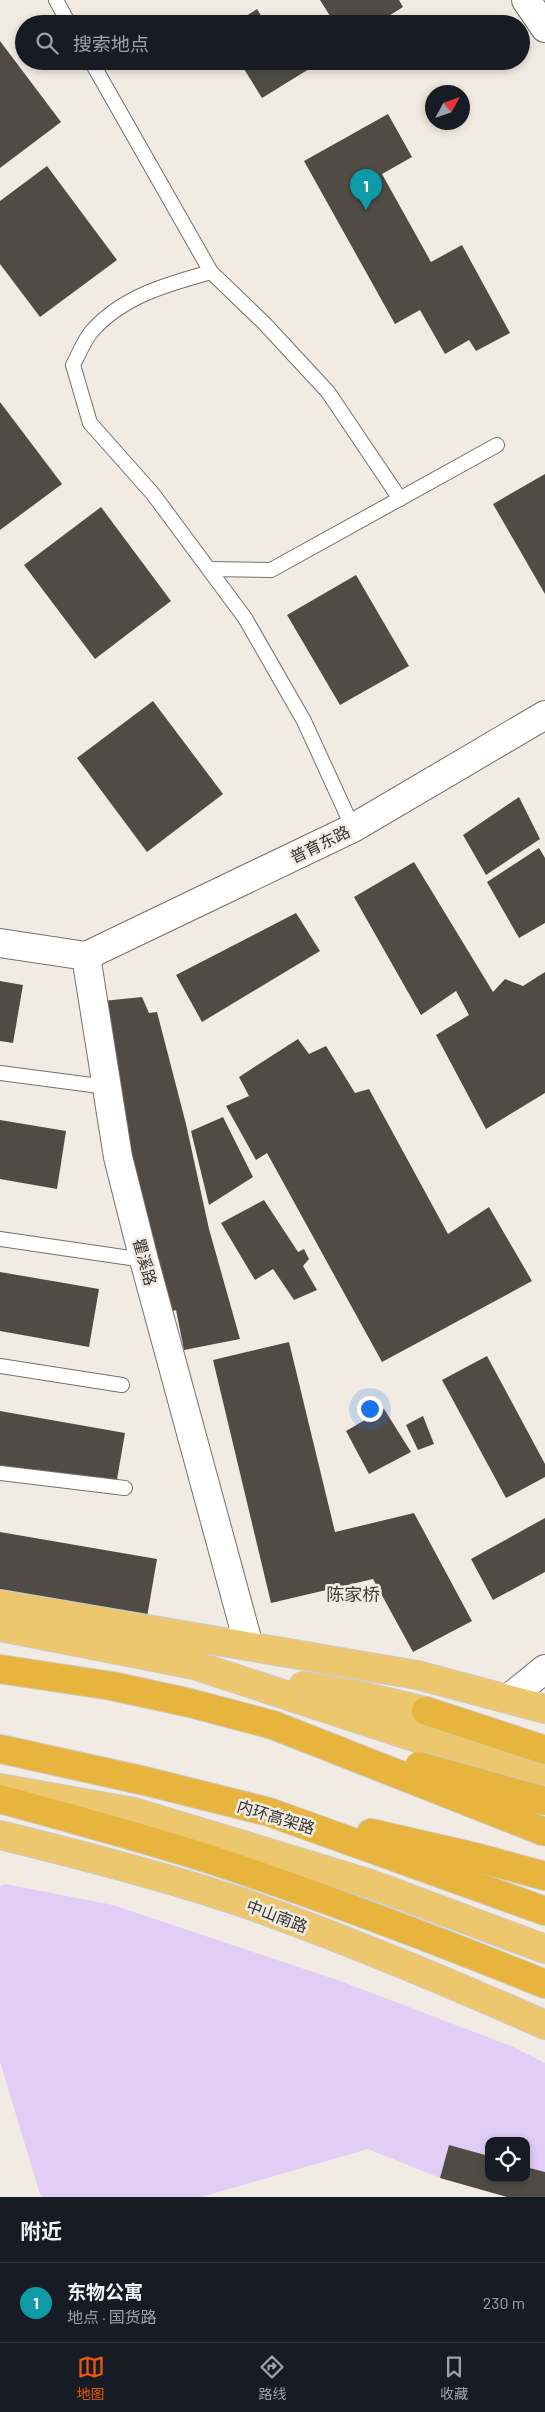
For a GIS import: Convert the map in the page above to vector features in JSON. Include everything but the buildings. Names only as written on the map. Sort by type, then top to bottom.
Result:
[{"type":"highway","points":[[0,1669],[112,1686],[190,1702],[545,1801]]},
{"type":"highway","points":[[426,1711],[545,1750]]},
{"type":"highway","points":[[273,1725],[545,1832]]},
{"type":"highway","name":"内环高架路","points":[[0,1749],[145,1781],[269,1812],[545,1911]]},
{"type":"highway","points":[[0,1799],[129,1834],[216,1861],[449,1945],[545,1984]]},
{"type":"highway","points":[[269,1812],[466,1854],[545,1876]]},
{"type":"main road","points":[[0,1604],[417,1675],[545,1709]]},
{"type":"main road","points":[[0,1626],[194,1665],[363,1696],[426,1711]]},
{"type":"main road","points":[[194,1665],[545,1780]]},
{"type":"main road","points":[[0,1788],[134,1812],[152,1817],[368,1883],[545,1949]]},
{"type":"main road","name":"中山南路","points":[[0,1835],[129,1867],[244,1904],[436,1977],[545,2025]]},
{"type":"street","points":[[526,0],[545,28]]},
{"type":"street","name":"普育东路","points":[[86,956],[353,828],[545,714]]},
{"type":"street","points":[[0,943],[86,956]]},
{"type":"street","name":"瞿溪路","points":[[86,956],[118,1157],[144,1260],[249,1646]]},
{"type":"street","points":[[509,1698],[545,1669]]},
{"type":"lane","points":[[56,0],[64,15]]},
{"type":"lane","points":[[96,70],[211,272],[264,323],[328,392],[400,499]]},
{"type":"lane","points":[[211,272],[168,284],[128,301],[92,332],[73,365],[90,423],[153,494],[245,618],[304,722],[353,828]]},
{"type":"lane","points":[[208,569],[271,570],[497,445]]},
{"type":"lane","points":[[0,1073],[107,1087]]},
{"type":"lane","points":[[0,1239],[144,1260]]},
{"type":"lane","points":[[0,1366],[122,1385]]},
{"type":"lane","points":[[0,1473],[125,1488]]},
{"type":"shaded area","points":[[5,1884],[113,1905],[340,1981],[511,2046],[545,2063],[545,2172],[530,2168],[530,2137],[485,2137],[485,2155],[449,2145],[440,2178],[368,2149],[201,2197],[41,2197],[0,2062],[0,1886]]},
{"type":"place","name":"东物公寓","points":[[366,210]]},
{"type":"district","name":"陈家桥","points":[[353,1595]]}]
